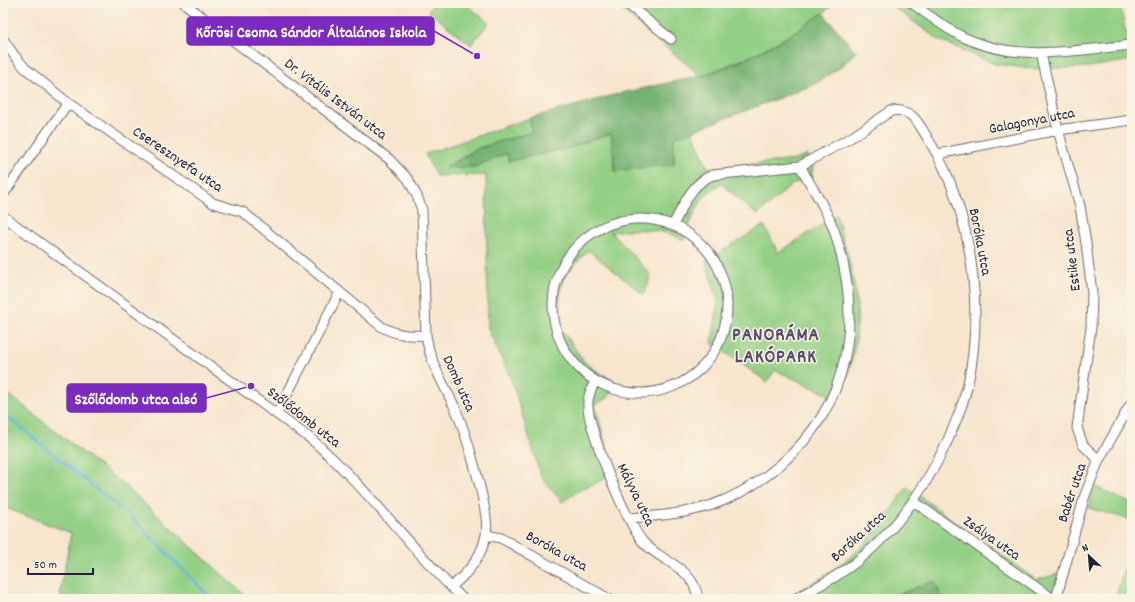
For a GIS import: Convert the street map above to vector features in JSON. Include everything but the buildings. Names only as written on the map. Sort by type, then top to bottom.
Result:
[{"type":"street","name":"Dr. Vitális István utca","points":[[184,3],[389,159],[408,179]]},
{"type":"street","points":[[626,3],[671,39]]},
{"type":"street","points":[[912,3],[951,30],[976,42],[1006,51],[1041,54],[1132,45]]},
{"type":"street","name":"Cseresznyefa utca","points":[[3,39],[14,56],[25,68],[68,103],[213,203],[243,212],[339,293],[382,327],[410,336],[426,335]]},
{"type":"street","name":"Estike utca","points":[[1041,54],[1058,130],[1080,206],[1091,287],[1091,327],[1079,409],[1078,434],[1086,449],[1099,460]]},
{"type":"street","points":[[3,194],[68,103]]},
{"type":"street","name":"Boróka utca","points":[[673,225],[691,191],[705,178],[713,175],[800,166],[852,137],[891,111],[898,109],[904,110],[910,114],[920,126],[938,154],[961,214],[968,243],[974,295],[973,341],[970,371],[959,414],[938,459],[913,501],[888,532],[845,570],[796,599]]},
{"type":"street","name":"Galagonya utca","points":[[938,154],[1058,130],[1132,120]]},
{"type":"street","points":[[629,518],[675,514],[694,510],[713,505],[746,490],[789,457],[803,443],[826,410],[834,393],[846,355],[849,323],[848,288],[840,250],[827,213],[800,166]]},
{"type":"street","name":"Domb utca","points":[[408,179],[417,196],[422,210],[426,335],[432,364],[456,410],[475,470],[486,514],[487,535],[477,559],[451,587]]},
{"type":"street","name":"Szőlődomb utca","points":[[3,216],[311,438],[329,454],[463,599]]},
{"type":"street","points":[[641,219],[673,225],[693,237],[702,245],[712,257],[724,281],[727,315],[724,328],[716,348],[710,358],[694,374],[661,391],[639,393],[624,392],[595,381],[580,370],[570,358],[557,333],[552,308],[553,297],[559,274],[565,261],[581,242],[610,224],[625,220],[641,219]]},
{"type":"street","points":[[277,414],[339,293]]},
{"type":"street","name":"Mályva utca","points":[[595,381],[588,401],[588,412],[601,456],[629,518],[638,536],[646,545],[689,576],[695,586],[698,599]]},
{"type":"street","name":"Babér utca","points":[[1056,599],[1085,495],[1099,460],[1132,402]]},
{"type":"street","name":"Zsálya utca","points":[[913,501],[1053,599]]},
{"type":"street","name":"Boróka utca","points":[[487,535],[501,538],[609,599]]},
{"type":"green space","points":[[434,3],[464,3],[489,23],[471,45],[428,11]]},
{"type":"green space","points":[[836,3],[804,26],[771,46],[737,62],[701,76],[614,4]]},
{"type":"green space","points":[[888,3],[1120,3],[1125,31],[1132,30],[1132,60],[1089,67],[1034,69],[995,64],[939,40]]},
{"type":"green space","points":[[823,13],[856,52],[840,68],[813,85],[674,138],[674,164],[615,171],[611,133],[572,147],[508,161],[507,153],[475,167],[445,168],[479,148],[532,132],[530,118],[625,92],[701,76],[746,59],[787,37]]},
{"type":"green space","points":[[530,118],[532,132],[479,148],[445,167],[475,167],[507,152],[509,161],[572,147],[612,133],[674,164],[674,138],[692,130],[708,168],[796,160],[807,155],[813,168],[811,177],[793,184],[757,215],[722,184],[714,188],[707,194],[697,208],[684,240],[666,233],[648,230],[611,232],[651,275],[644,295],[588,250],[565,275],[560,293],[559,326],[585,363],[615,382],[608,397],[595,405],[608,452],[616,474],[578,491],[562,502],[541,477],[512,381],[488,329],[486,175],[436,176],[425,154]]},
{"type":"green space","points":[[836,215],[850,264],[857,307],[857,328],[854,350],[848,373],[838,399],[775,370],[767,382],[712,343],[718,301],[706,261],[764,225],[778,253]]},
{"type":"green space","points":[[3,390],[124,485],[249,599],[62,599],[60,593],[71,533],[3,507]]},
{"type":"green space","points":[[1094,486],[1132,504],[1132,520],[1089,508]]},
{"type":"green space","points":[[907,487],[1036,580],[1069,571],[1060,599],[942,599],[934,581],[886,599],[782,599],[821,578],[857,551],[877,529]]},
{"type":"green space","points":[[1132,543],[1132,599],[1115,599]]},
{"type":"green space","points":[[935,581],[942,599],[886,599]]},
{"type":"waterway","points":[[3,413],[133,519],[212,599]]},
{"type":"place","name":"Kőrösi Csoma Sándor Általános Iskola","points":[[477,56]]},
{"type":"place","name":"Szőlődomb utca alsó","points":[[251,386]]},
{"type":"district","name":"PANORÁMA LAKÓPARK","points":[[776,347]]}]
